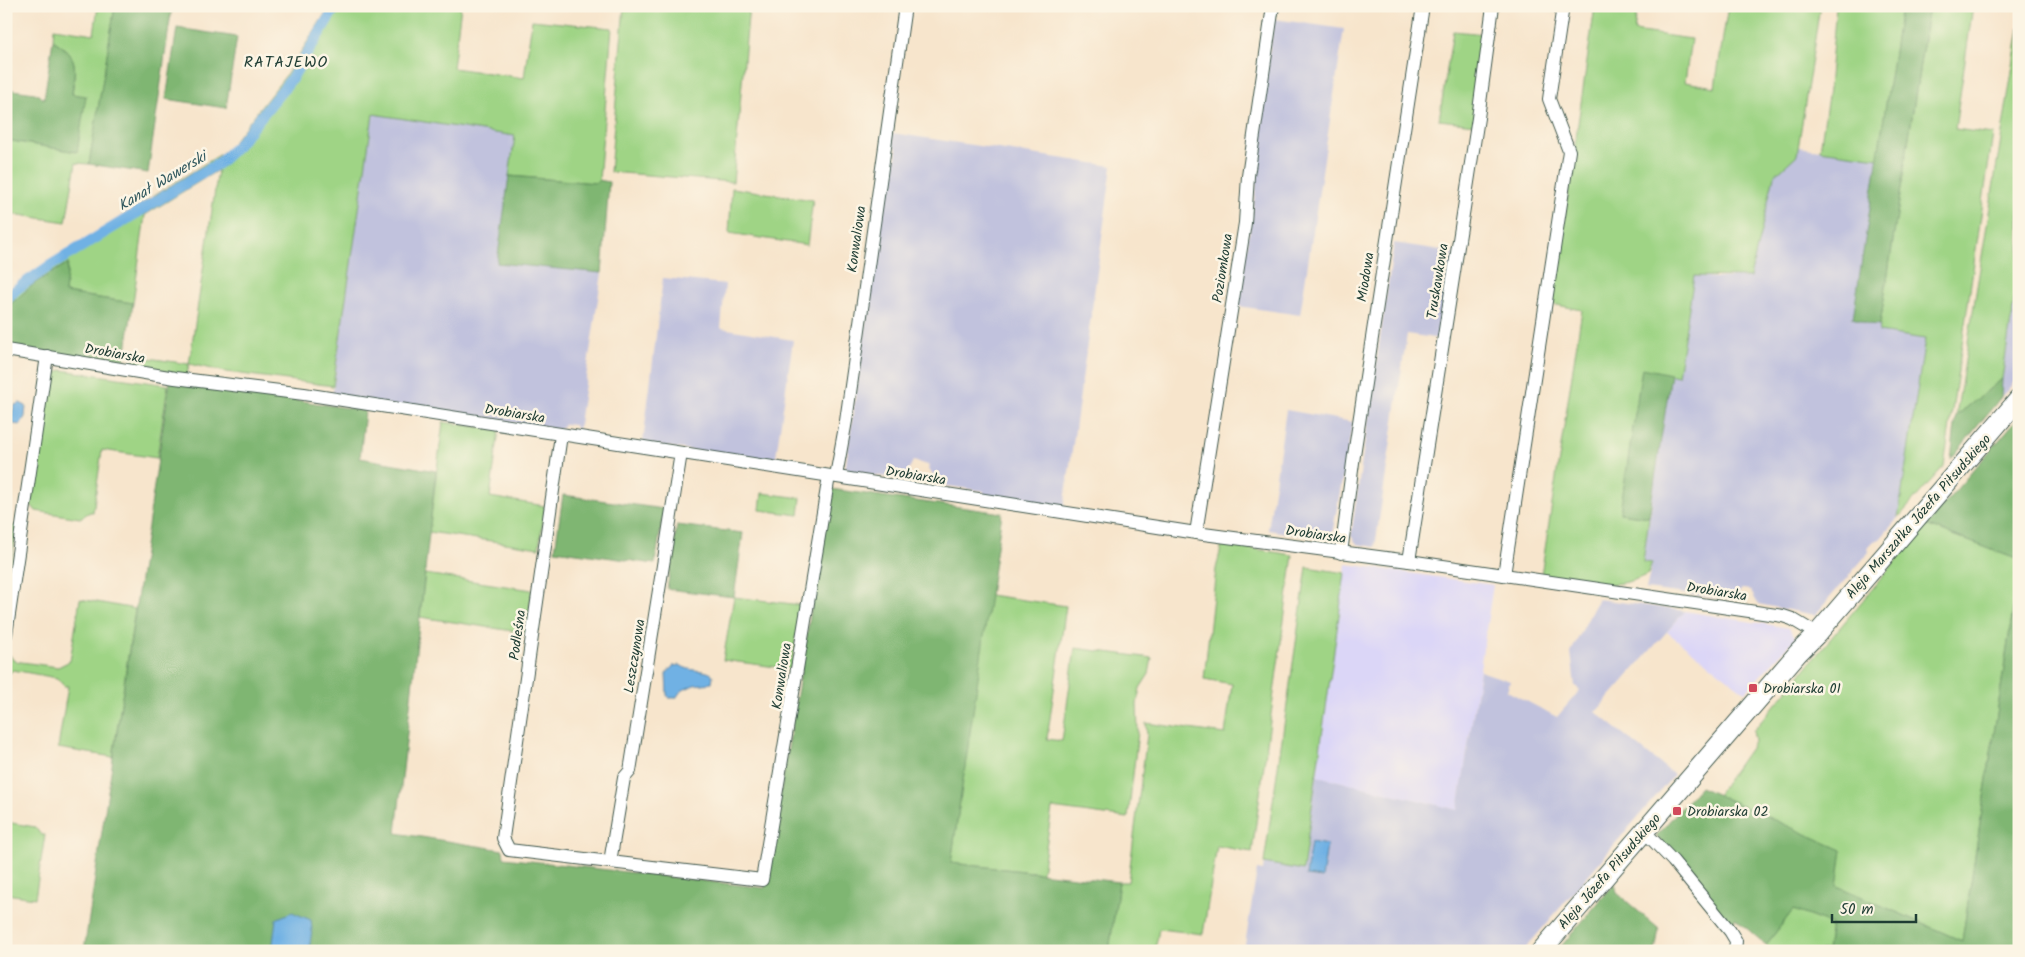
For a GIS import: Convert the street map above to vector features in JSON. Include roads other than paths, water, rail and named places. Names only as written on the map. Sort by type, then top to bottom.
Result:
[{"type":"main road","name":"Aleja Marszałka Józefa Piłsudskiego","points":[[1817,634],[2019,399]]},
{"type":"main road","name":"Aleja Józefa Piłsudskiego","points":[[1541,951],[1817,634]]},
{"type":"street","name":"Konwaliowa","points":[[610,862],[762,880],[832,476],[846,421],[905,6]]},
{"type":"street","name":"Poziomkowa","points":[[1196,533],[1245,223],[1248,176],[1272,6]]},
{"type":"street","name":"Miodowa","points":[[1341,553],[1356,436],[1423,6]]},
{"type":"street","name":"Truskawkowa","points":[[1409,561],[1478,118],[1493,6]]},
{"type":"street","points":[[1504,575],[1569,151],[1549,99],[1563,6]]},
{"type":"street","name":"Drobiarska","points":[[6,350],[175,378],[304,394],[832,476],[916,491],[1196,533],[1409,561],[1783,616],[1794,620],[1817,634]]},
{"type":"street","points":[[6,635],[47,356]]},
{"type":"street","name":"Podleśna","points":[[561,435],[502,838],[509,850],[610,862]]},
{"type":"street","name":"Leszczynowa","points":[[610,862],[624,778],[630,771],[681,453]]},
{"type":"street","points":[[1644,832],[1673,861],[1730,931],[1735,946]]},
{"type":"water","points":[[20,403],[26,406],[25,417],[20,425],[13,424],[13,410],[15,405]]},
{"type":"water","points":[[680,665],[689,669],[710,673],[713,675],[712,683],[694,685],[681,691],[676,698],[669,698],[667,695],[666,674],[673,666]]},
{"type":"water","points":[[1311,842],[1327,845],[1322,878],[1306,876]]},
{"type":"water","points":[[292,912],[311,920],[312,930],[309,951],[272,951],[276,919]]},
{"type":"waterway","name":"Kanał Wawerski","points":[[6,299],[48,267],[219,163],[237,146],[292,78],[336,6]]},
{"type":"place","name":"Drobiarska 01","points":[[1753,688]]},
{"type":"place","name":"Drobiarska 02","points":[[1677,811]]},
{"type":"district","name":"RATAJEWO","points":[[286,61]]}]
